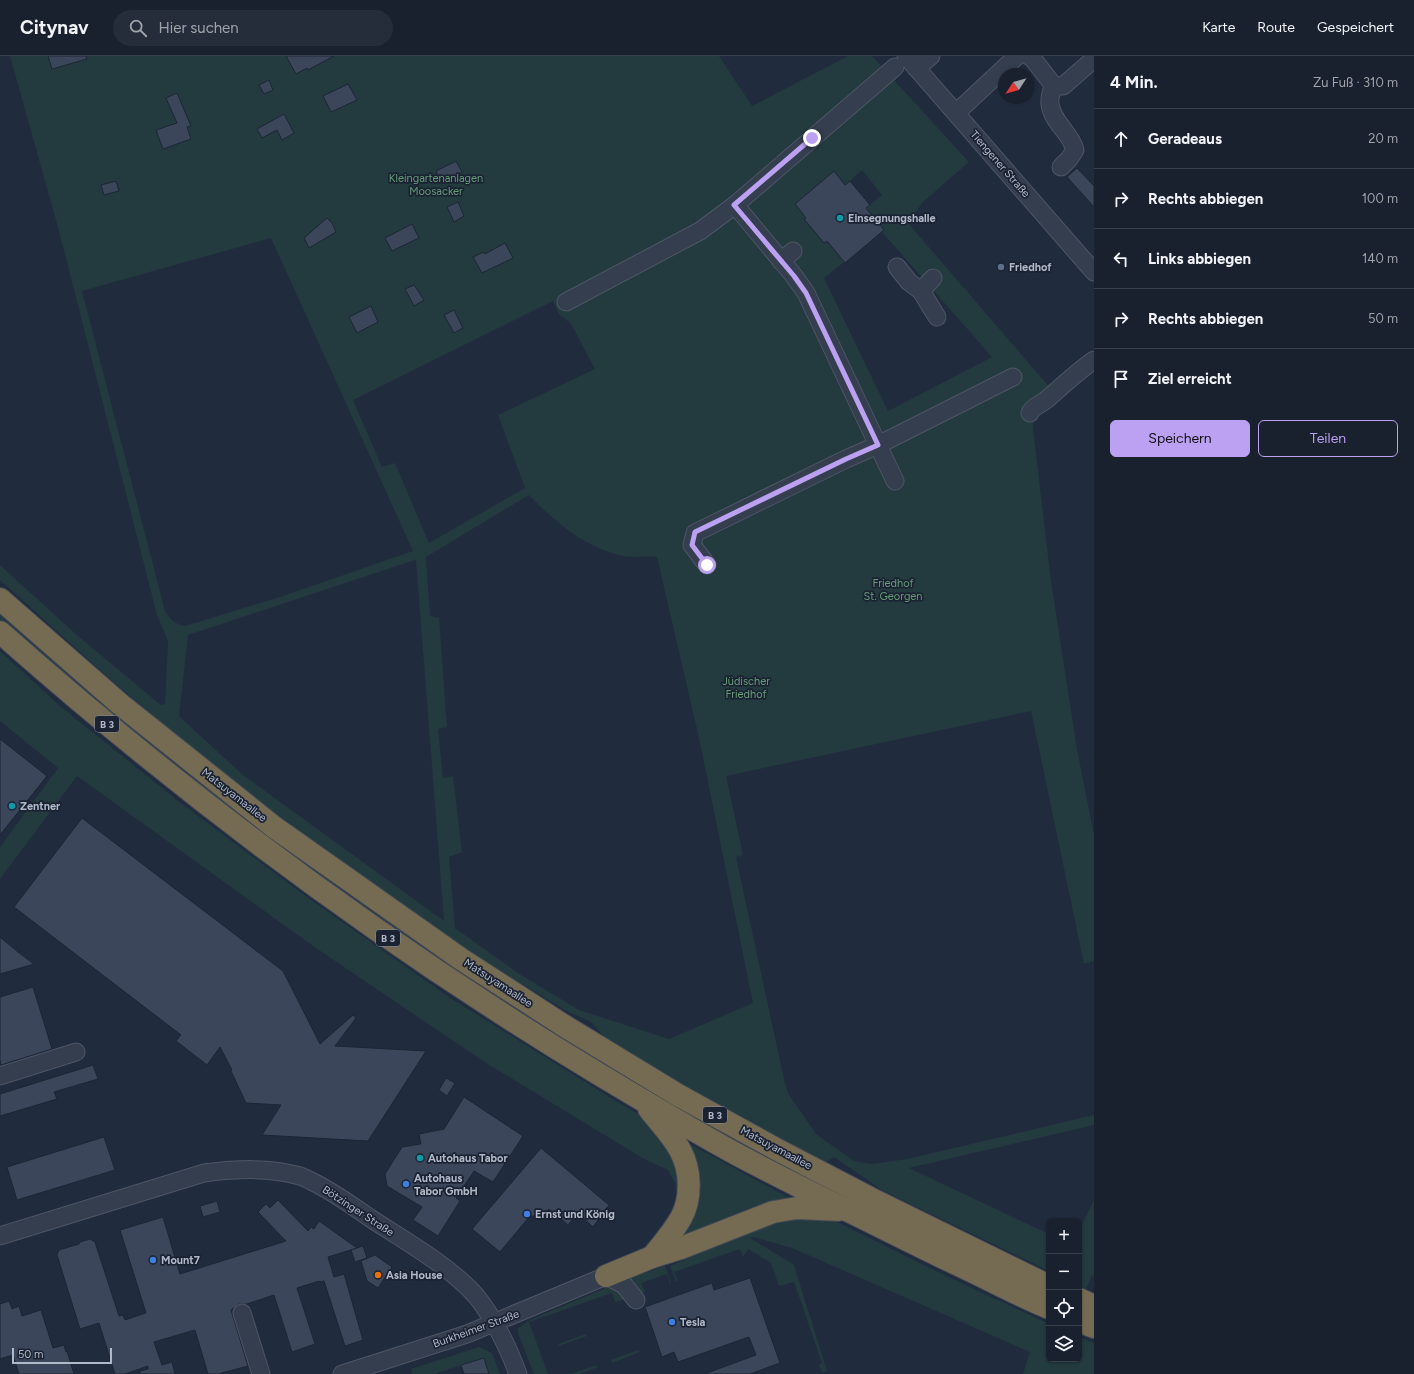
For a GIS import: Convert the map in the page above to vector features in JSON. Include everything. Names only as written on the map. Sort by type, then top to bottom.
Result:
[{"type":"highway","name":"Matsuyamaallee","points":[[0,599],[120,704],[274,827],[460,959],[563,1025],[692,1102],[776,1149],[870,1198],[1046,1285]]},
{"type":"highway","name":"Matsuyamaallee","points":[[0,632],[110,727],[217,812],[300,875],[370,926],[558,1050],[738,1155],[846,1210],[1046,1307]]},
{"type":"highway","points":[[642,1100],[681,1151],[687,1166],[689,1183],[687,1201],[682,1217],[652,1257]]},
{"type":"highway","points":[[606,1276],[652,1257],[681,1248],[773,1212],[797,1208],[846,1210]]},
{"type":"highway","points":[[1082,1300],[1094,1306]]},
{"type":"highway","points":[[1082,1322],[1094,1327]]},
{"type":"street","points":[[566,302],[700,231],[734,205],[906,63],[931,56]]},
{"type":"street","points":[[956,114],[1017,56]]},
{"type":"street","points":[[1029,56],[1053,85],[1063,86],[1094,59]]},
{"type":"street","name":"Tiengener Straße","points":[[906,63],[956,114],[1094,272]]},
{"type":"street","points":[[1053,85],[1049,103],[1053,115],[1074,143],[1075,150],[1069,159],[1061,166]]},
{"type":"street","points":[[734,205],[787,256],[895,481]]},
{"type":"street","points":[[897,267],[909,282],[920,291],[937,317]]},
{"type":"street","points":[[920,291],[933,278]]},
{"type":"street","points":[[1030,414],[1032,409],[1044,402],[1069,379],[1094,360]]},
{"type":"street","points":[[707,565],[692,545],[695,532],[878,445],[1013,376]]},
{"type":"street","points":[[0,1076],[76,1052]]},
{"type":"street","name":"Bötzinger Straße","points":[[0,1236],[204,1173],[238,1169],[274,1170],[302,1176],[338,1195],[444,1267],[476,1297],[494,1323],[511,1354],[518,1374]]},
{"type":"street","points":[[606,1276],[624,1285],[636,1300]]},
{"type":"street","name":"Burkheimer Straße","points":[[342,1374],[467,1334],[606,1276]]},
{"type":"street","points":[[242,1313],[261,1374]]},
{"type":"green space","points":[[10,56],[719,56],[752,106],[848,56],[872,56],[969,162],[923,202],[908,223],[1052,390],[1027,406],[1022,415],[1034,416],[1033,428],[1051,581],[1077,749],[1094,835],[1094,961],[1084,964],[1031,711],[726,776],[743,855],[736,857],[788,1093],[816,1134],[854,1161],[872,1164],[907,1159],[1094,1115],[1094,1125],[909,1168],[1046,1233],[1046,1270],[882,1190],[834,1157],[825,1163],[612,1046],[591,1022],[568,1012],[462,947],[354,872],[205,759],[109,678],[0,580],[0,565],[77,635],[161,705],[165,704],[168,641],[157,615],[59,231]],"holes":[[[862,170],[882,195],[870,205],[850,181]],[[882,232],[992,357],[888,411],[824,278]],[[271,238],[413,551],[280,597],[185,626],[173,621],[165,611],[82,291]],[[553,301],[559,314],[571,324],[595,369],[498,415],[525,488],[429,543],[395,463],[382,467],[353,400]],[[529,495],[560,524],[596,547],[623,556],[657,557],[699,738],[753,1003],[669,1039],[579,1010],[521,975],[455,928],[449,857],[462,852],[453,776],[443,778],[438,729],[447,727],[439,618],[430,616],[426,557]],[[416,560],[444,921],[243,775],[179,716],[188,635]]]},
{"type":"green space","points":[[0,613],[116,715],[286,849],[446,961],[664,1099],[743,1144],[842,1196],[742,1149],[537,1027],[345,898],[113,718],[0,621]]},
{"type":"green space","points":[[0,651],[60,706],[182,804],[307,897],[452,999],[611,1098],[688,1143],[793,1200],[932,1269],[1046,1323],[1046,1362],[1082,1362],[1082,1338],[1094,1343],[1094,1374],[1023,1374],[1030,1352],[792,1248],[753,1237],[750,1238],[794,1265],[827,1371],[822,1373],[819,1365],[822,1363],[794,1282],[779,1286],[771,1263],[748,1249],[743,1257],[740,1249],[674,1272],[678,1281],[676,1281],[670,1266],[689,1258],[680,1240],[675,1207],[677,1195],[675,1183],[668,1170],[644,1159],[486,1063],[313,946],[77,776],[0,879],[0,847],[58,768],[0,721]]},
{"type":"green space","points":[[1094,1200],[1094,1276],[1092,1275],[1086,1289],[1082,1287],[1082,1225]]},
{"type":"green space","points":[[665,1266],[671,1283],[670,1284],[667,1274],[641,1283],[645,1292],[640,1293],[627,1279]]},
{"type":"green space","points":[[615,1284],[626,1298],[623,1300],[615,1302],[612,1293],[529,1322],[548,1374],[534,1374],[518,1333],[518,1328],[532,1319]]},
{"type":"green space","points":[[586,1334],[587,1336],[559,1346],[558,1344]]},
{"type":"green space","points":[[479,1347],[492,1353],[500,1374],[489,1374],[484,1358],[434,1374],[412,1374],[411,1369]]},
{"type":"green space","points":[[638,1350],[640,1352],[612,1363],[611,1360]]},
{"type":"green space","points":[[597,1365],[598,1367],[579,1374],[571,1374]]},
{"type":"building","points":[[48,56],[86,56],[87,59],[52,69]]},
{"type":"building","points":[[286,56],[334,56],[308,70],[307,68],[296,74]]},
{"type":"building","points":[[269,80],[273,90],[264,94],[259,85]]},
{"type":"building","points":[[348,84],[357,100],[331,112],[323,96]]},
{"type":"building","points":[[177,93],[191,126],[187,127],[191,139],[163,149],[156,130],[177,123],[166,98]]},
{"type":"building","points":[[284,114],[294,133],[282,140],[277,130],[262,138],[257,129]]},
{"type":"building","points":[[456,161],[462,172],[441,184],[436,171]]},
{"type":"building","points":[[1077,168],[1094,186],[1094,207],[1067,177]]},
{"type":"building","name":"Einsegnungshalle","points":[[834,171],[845,185],[850,181],[870,205],[866,208],[884,230],[845,263],[827,241],[824,243],[804,219],[806,218],[795,204]]},
{"type":"building","points":[[116,181],[119,191],[104,195],[101,185]]},
{"type":"building","points":[[458,202],[464,216],[454,222],[447,207]]},
{"type":"building","points":[[327,218],[332,223],[336,232],[309,248],[304,238]]},
{"type":"building","points":[[412,224],[419,238],[392,251],[385,238]]},
{"type":"building","points":[[505,243],[513,258],[482,273],[473,257],[484,252],[485,254]]},
{"type":"building","points":[[414,285],[424,300],[414,306],[405,289]]},
{"type":"building","points":[[371,306],[378,322],[357,333],[349,317]]},
{"type":"building","points":[[454,310],[463,328],[454,333],[444,315]]},
{"type":"building","name":"Zentner","points":[[0,739],[47,776],[0,835]]},
{"type":"building","points":[[82,818],[283,971],[320,1044],[353,1015],[356,1018],[335,1046],[426,1051],[368,1141],[262,1135],[281,1105],[246,1103],[220,1047],[207,1065],[176,1041],[181,1035],[14,907]]},
{"type":"building","points":[[0,937],[18,952],[34,964],[0,974]]},
{"type":"building","points":[[33,987],[52,1049],[1,1065],[0,997]]},
{"type":"building","points":[[93,1065],[98,1079],[54,1092],[57,1099],[0,1116],[0,1094]]},
{"type":"building","points":[[446,1078],[455,1083],[447,1096],[439,1090]]},
{"type":"building","points":[[464,1097],[523,1136],[493,1182],[474,1171],[456,1198],[460,1201],[438,1236],[413,1220],[422,1207],[387,1186],[385,1174],[402,1147],[421,1144],[419,1134],[444,1129]]},
{"type":"building","points":[[104,1137],[115,1170],[17,1200],[7,1167]]},
{"type":"building","points":[[541,1148],[609,1205],[593,1227],[578,1213],[568,1225],[549,1209],[541,1216],[530,1216],[500,1252],[472,1229]]},
{"type":"building","points":[[278,1200],[308,1231],[311,1227],[314,1229],[319,1221],[357,1248],[328,1257],[334,1277],[344,1274],[363,1340],[345,1346],[324,1281],[319,1281],[297,1288],[315,1344],[292,1352],[274,1295],[247,1304],[239,1304],[231,1310],[248,1366],[218,1374],[208,1374],[195,1330],[154,1342],[162,1365],[172,1362],[175,1374],[140,1374],[140,1371],[148,1369],[148,1366],[125,1374],[115,1374],[99,1323],[80,1329],[57,1255],[59,1250],[90,1239],[95,1242],[119,1316],[123,1315],[125,1320],[146,1313],[120,1230],[163,1217],[180,1274],[286,1241],[258,1212],[266,1204],[270,1208]]},
{"type":"building","points":[[217,1201],[220,1212],[203,1217],[200,1206]]},
{"type":"building","points":[[363,1246],[367,1258],[355,1262],[351,1250]]},
{"type":"building","points":[[375,1255],[392,1267],[378,1288],[367,1281],[361,1261]]},
{"type":"building","points":[[750,1278],[780,1363],[750,1374],[707,1374],[756,1355],[749,1337],[678,1362],[674,1352],[662,1357],[645,1307],[712,1283],[714,1290]]},
{"type":"building","points":[[9,1301],[12,1309],[19,1306],[22,1316],[41,1310],[53,1348],[64,1345],[74,1374],[19,1374],[13,1355],[0,1359],[0,1304]]},
{"type":"building","points":[[484,1358],[489,1374],[464,1374],[461,1365]]},
{"type":"place","name":"Einsegnungshalle","points":[[840,218]]},
{"type":"place","name":"Friedhof","points":[[1001,267]]},
{"type":"place","name":"Zentner","points":[[12,806]]},
{"type":"place","name":"Autohaus Tabor","points":[[420,1158]]},
{"type":"place","name":"Autohaus Tabor GmbH","points":[[406,1184]]},
{"type":"place","name":"Ernst und König","points":[[527,1214]]},
{"type":"place","name":"Mount7","points":[[153,1260]]},
{"type":"place","name":"Asia House","points":[[378,1275]]},
{"type":"place","name":"Tesla","points":[[672,1322]]},
{"type":"route","points":[[707,565],[692,545],[695,532],[878,445],[806,293],[794,276],[734,205],[812,138]]},
{"type":"park label","name":"Kleingartenanlagen Moosacker","points":[[436,184]]},
{"type":"park label","name":"Friedhof St. Georgen","points":[[893,589]]},
{"type":"park label","name":"Jüdischer Friedhof","points":[[746,687]]}]
